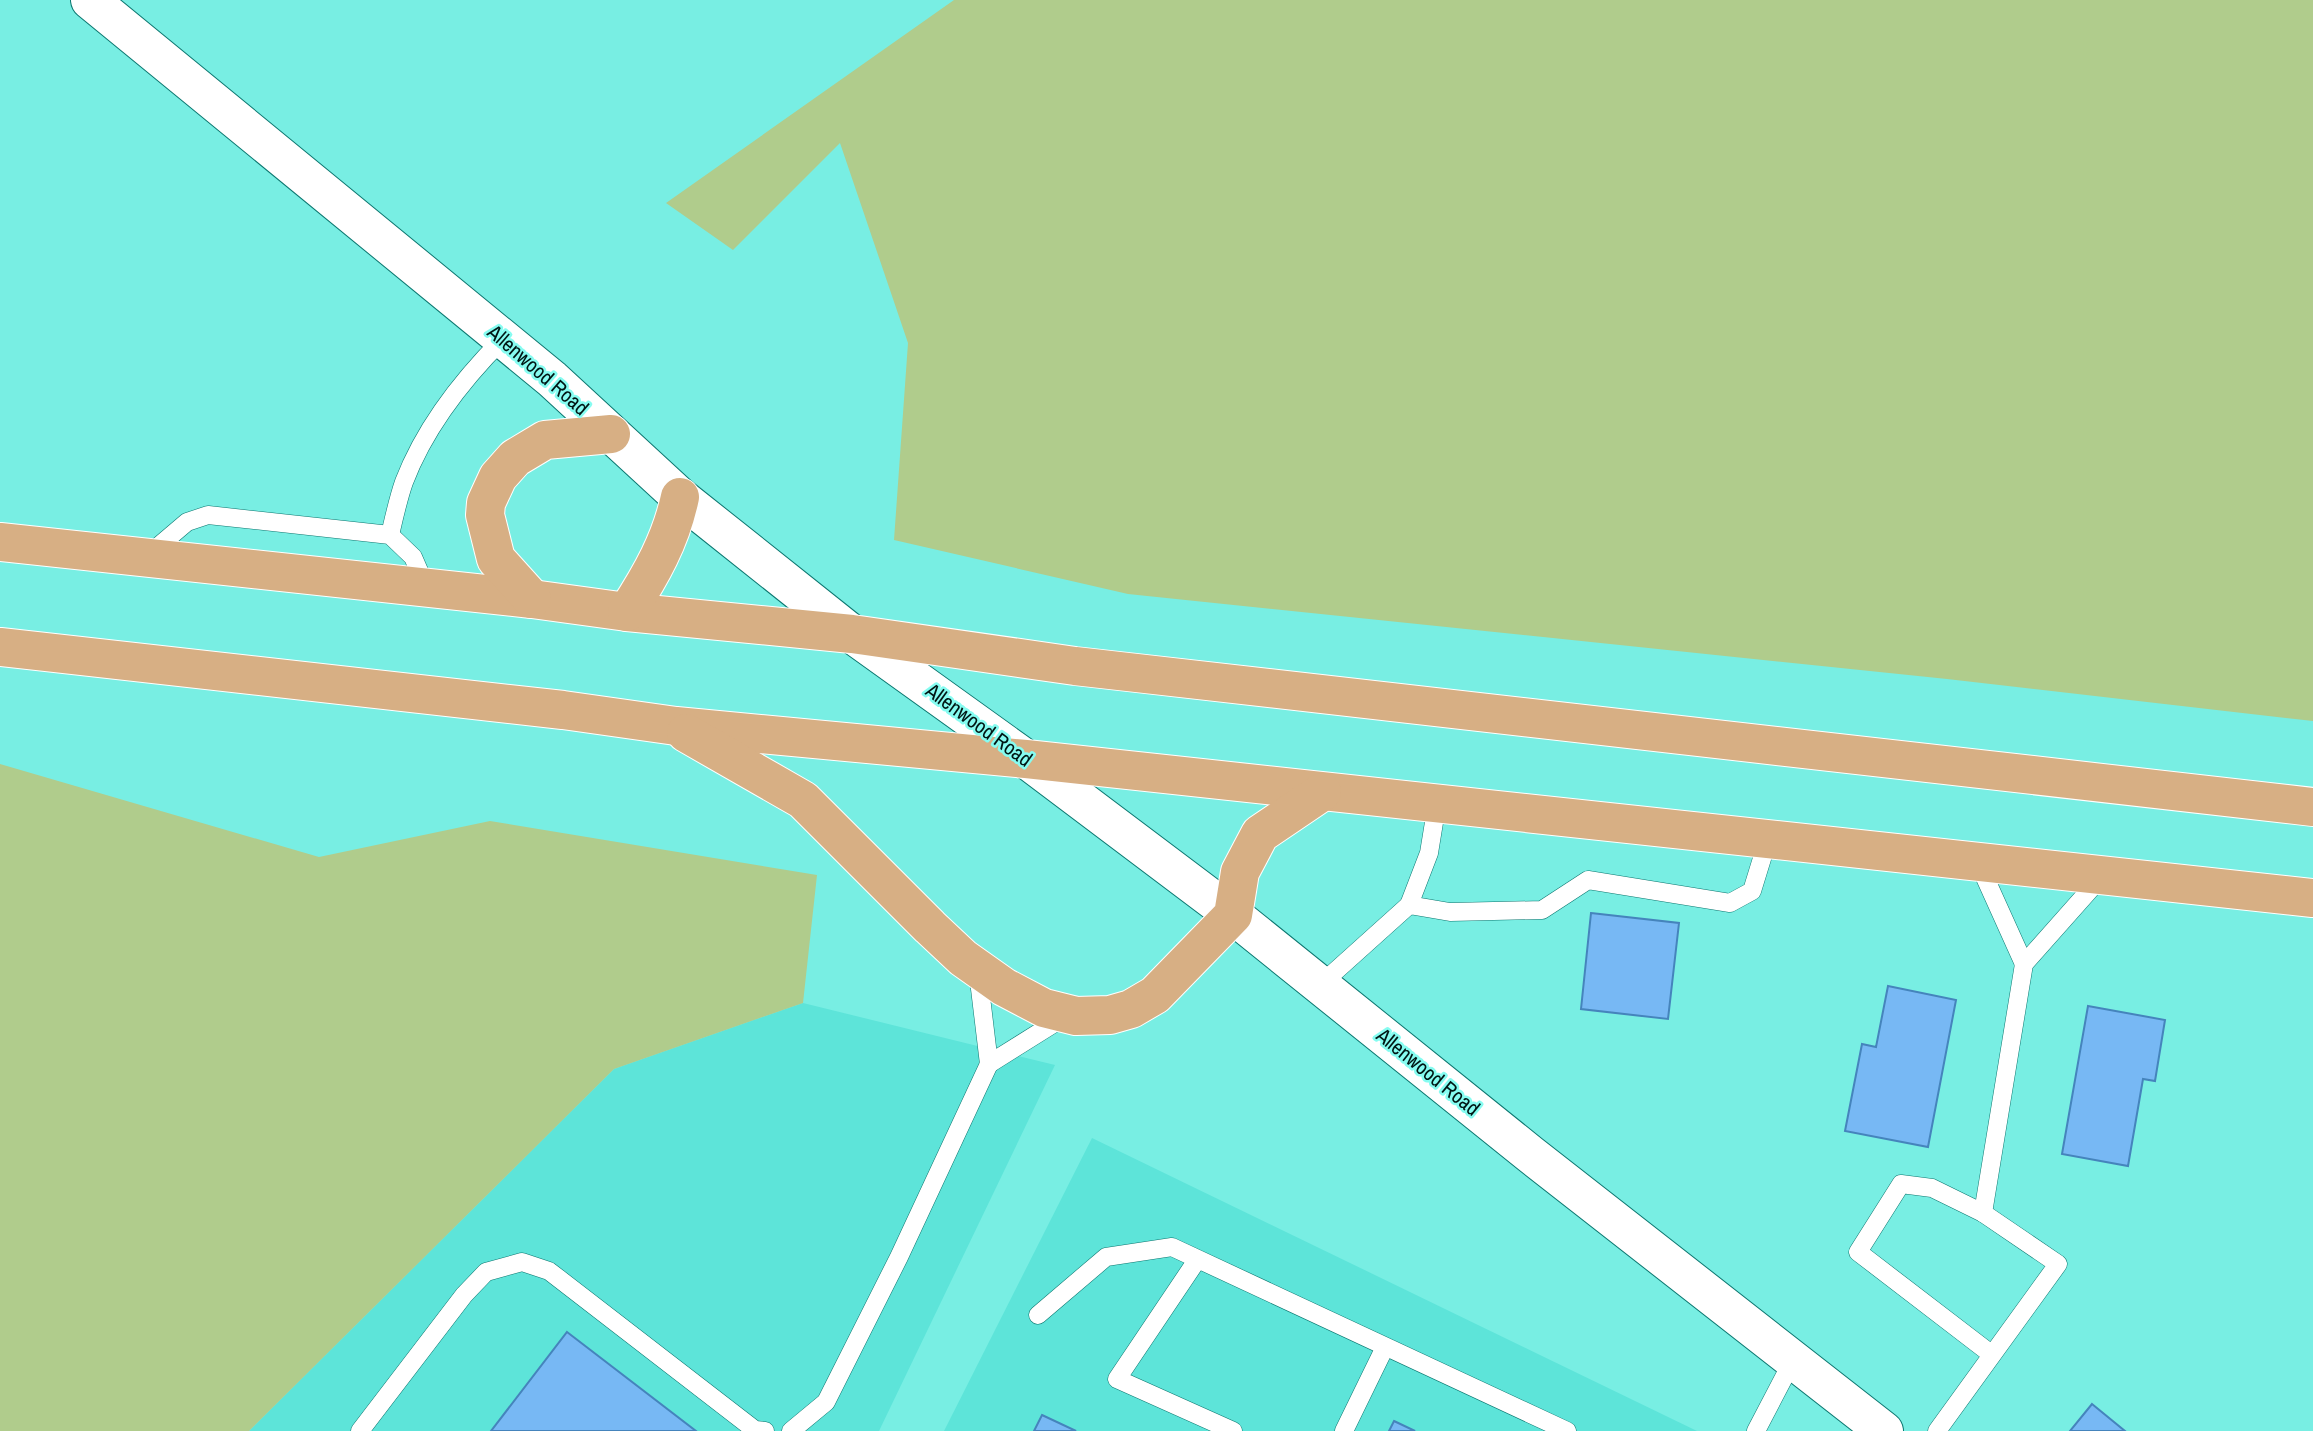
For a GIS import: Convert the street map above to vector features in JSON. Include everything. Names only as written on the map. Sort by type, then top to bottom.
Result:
[{"type":"highway","points":[[532,599],[496,559],[485,514],[486,503],[498,477],[515,458],[545,440],[611,434]]},
{"type":"highway","points":[[628,612],[664,550],[680,497]]},
{"type":"highway","points":[[0,542],[426,587],[628,612],[852,634],[1075,666],[2313,807]]},
{"type":"highway","points":[[0,647],[563,710],[676,726],[1026,759],[2313,898]]},
{"type":"highway","points":[[676,726],[803,800],[930,927],[978,968],[1004,987],[1044,1008],[1069,1014],[1110,1015],[1131,1009],[1155,995],[1233,915],[1240,872],[1260,834],[1322,792]]},
{"type":"street","name":"Allenwood Road","points":[[90,0],[552,379],[680,497],[852,634],[1026,759],[1233,915],[1530,1154],[1884,1431]]},
{"type":"lane","points":[[390,535],[404,483],[432,424],[469,373],[503,339]]},
{"type":"lane","points":[[145,557],[187,522],[208,516],[390,535],[413,557],[426,587]]},
{"type":"lane","points":[[1320,985],[1409,905],[1429,853],[1437,804]]},
{"type":"lane","points":[[1409,905],[1450,912],[1542,910],[1588,880],[1730,903],[1752,891],[1768,839]]},
{"type":"lane","points":[[1978,861],[2024,964]]},
{"type":"lane","points":[[1983,1213],[2024,964],[2103,875]]},
{"type":"lane","points":[[791,1431],[826,1402],[899,1256],[989,1064],[978,968]]},
{"type":"lane","points":[[989,1064],[1069,1014]]},
{"type":"lane","points":[[1937,1431],[2057,1264],[1983,1213],[1932,1188],[1901,1184],[1858,1252],[1991,1354]]},
{"type":"lane","points":[[1038,1315],[1106,1257],[1172,1247],[1567,1431]]},
{"type":"lane","points":[[1197,1260],[1117,1379],[1233,1431]]},
{"type":"lane","points":[[360,1431],[464,1296],[486,1272],[522,1262],[549,1271],[755,1430],[765,1431]]},
{"type":"lane","points":[[1344,1431],[1385,1347]]},
{"type":"lane","points":[[1756,1431],[1793,1360]]},
{"type":"shaded area","points":[[803,1003],[1055,1065],[879,1431],[249,1431],[614,1069]]},
{"type":"shaded area","points":[[1092,1138],[1697,1431],[944,1431]]},
{"type":"green space","points":[[954,0],[2313,0],[2313,721],[1947,679],[1128,594],[894,540],[908,343],[840,143],[733,250],[666,203]]},
{"type":"green space","points":[[0,764],[319,857],[490,821],[817,875],[803,1003],[614,1069],[249,1431],[0,1431]]},
{"type":"building","points":[[1591,913],[1679,923],[1668,1019],[1581,1009]]},
{"type":"building","points":[[1888,986],[1956,1000],[1928,1147],[1845,1131],[1862,1044],[1876,1047]]},
{"type":"building","points":[[2088,1006],[2165,1020],[2155,1081],[2143,1079],[2128,1166],[2062,1154]]},
{"type":"building","points":[[567,1332],[696,1431],[491,1431]]},
{"type":"building","points":[[2092,1404],[2125,1431],[2070,1431]]},
{"type":"building","points":[[1042,1415],[1076,1431],[1034,1431]]},
{"type":"building","points":[[1394,1421],[1415,1431],[1389,1431]]}]
